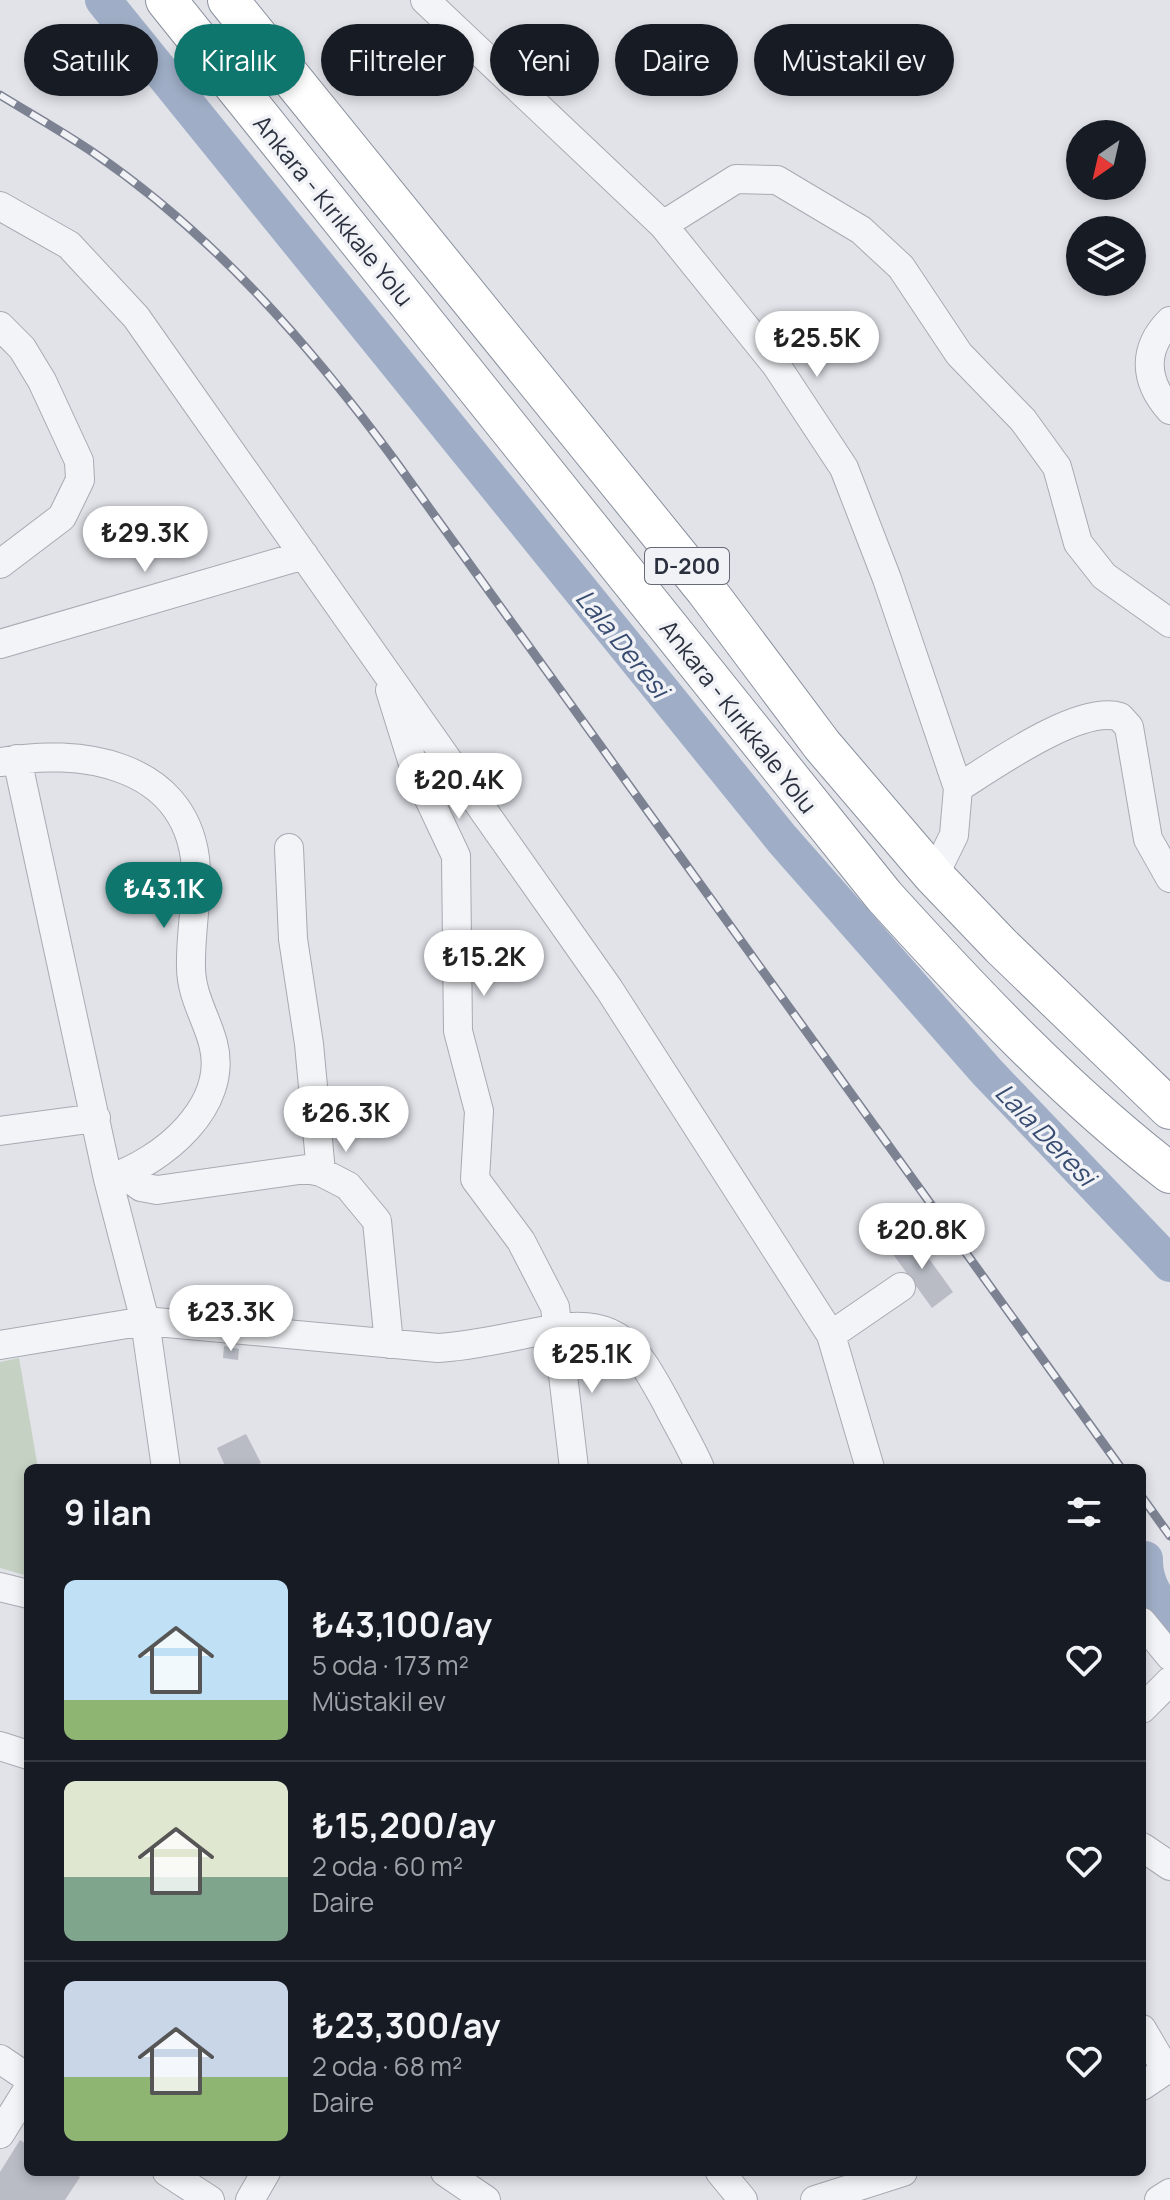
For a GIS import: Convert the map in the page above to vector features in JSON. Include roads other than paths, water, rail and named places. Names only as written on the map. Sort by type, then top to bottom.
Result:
[{"type":"highway","name":"Ankara - Kırıkkale Yolu","points":[[166,0],[884,896],[966,986],[1058,1078],[1170,1173]]},
{"type":"highway","name":"Ankara - Kırıkkale Yolu","points":[[233,3],[706,590],[822,745],[934,876],[1011,957],[1170,1109]]},
{"type":"street","points":[[425,0],[663,225],[776,365],[844,468],[887,579],[958,788],[954,835],[934,876]]},
{"type":"street","points":[[663,225],[736,179],[750,179],[777,180],[861,230],[901,267],[959,354],[1023,420],[1057,467],[1078,543],[1104,576],[1170,623]]},
{"type":"street","points":[[0,206],[69,245],[136,317],[609,989],[831,1335],[869,1464]]},
{"type":"street","points":[[1170,321],[1154,343],[1148,369],[1155,389],[1170,410]]},
{"type":"street","points":[[0,326],[22,348],[42,381],[79,461],[80,480],[62,517],[0,564]]},
{"type":"street","points":[[0,644],[304,555]]},
{"type":"street","points":[[383,666],[414,767],[456,856],[458,1031],[479,1111],[475,1179],[521,1241],[555,1307],[574,1464]]},
{"type":"street","points":[[958,788],[1057,728],[1110,715],[1120,717],[1129,727],[1148,839],[1170,878]]},
{"type":"street","points":[[115,1177],[164,1149],[198,1115],[212,1090],[216,1065],[213,1041],[203,1020],[191,973],[194,854],[186,828],[174,806],[138,774],[97,760],[8,761],[96,1118],[115,1177],[145,1321],[165,1464]]},
{"type":"street","points":[[289,848],[293,939],[309,1044],[321,1172]]},
{"type":"street","points":[[0,1131],[96,1118]]},
{"type":"street","points":[[115,1177],[157,1190],[306,1169],[321,1172],[359,1196],[377,1221],[389,1344]]},
{"type":"street","points":[[831,1335],[901,1287]]},
{"type":"street","points":[[0,1345],[145,1321],[389,1344],[463,1347],[557,1328],[598,1328],[633,1347],[698,1464]]},
{"type":"street","points":[[0,1587],[24,1593]]},
{"type":"street","points":[[1146,1627],[1170,1656]]},
{"type":"street","points":[[1146,1705],[1170,1681]]},
{"type":"street","points":[[0,1746],[24,1754]]},
{"type":"street","points":[[1146,1850],[1170,1866]]},
{"type":"street","points":[[1146,2035],[1168,2069],[1146,2083]]},
{"type":"street","points":[[0,2059],[24,2075]]},
{"type":"street","points":[[0,2134],[24,2095]]},
{"type":"street","points":[[173,2176],[210,2200]]},
{"type":"street","points":[[250,2200],[264,2176]]},
{"type":"street","points":[[451,2176],[486,2200]]},
{"type":"street","points":[[723,2176],[743,2200]]},
{"type":"street","points":[[815,2200],[890,2176]]},
{"type":"street","points":[[1159,2200],[1170,2193]]},
{"type":"waterway","name":"Lala Deresi","points":[[103,0],[782,839],[987,1072],[1170,1264]]},
{"type":"waterway","points":[[1146,1567],[1152,1590],[1170,1616]]},
{"type":"railway","points":[[0,95],[94,153],[180,219],[258,294],[329,376],[396,462],[1118,1464]]},
{"type":"railway","points":[[1146,1503],[1170,1536]]}]
